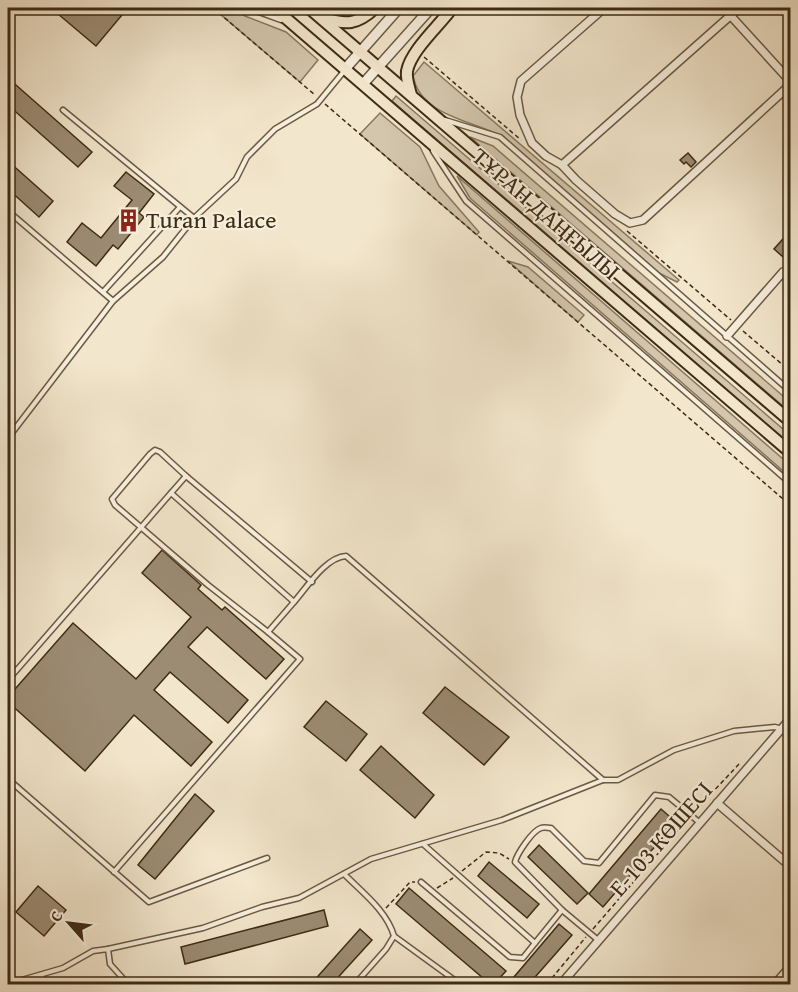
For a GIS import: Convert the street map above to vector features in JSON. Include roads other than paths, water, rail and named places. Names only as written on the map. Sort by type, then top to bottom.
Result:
[{"type":"main road","name":"ТҰРАН ДАҢҒЫЛЫ","points":[[274,8],[790,452]]},
{"type":"main road","points":[[311,10],[338,22],[348,23],[364,18],[375,8]]},
{"type":"main road","points":[[411,95],[406,79],[412,57],[452,8]]},
{"type":"main road","name":"ТҰРАН ДАҢҒЫЛЫ","points":[[311,10],[790,421]]},
{"type":"street","points":[[345,69],[399,8]]},
{"type":"street","points":[[363,84],[431,8]]},
{"type":"street","points":[[604,8],[522,81],[517,98],[520,115],[532,143],[546,156],[562,165],[615,214],[630,223],[643,220],[790,83],[730,15]]},
{"type":"street","points":[[562,165],[739,8]]},
{"type":"street","points":[[727,336],[783,272]]},
{"type":"street","name":"Е-103 КӨШЕСІ","points":[[561,984],[790,719]]},
{"type":"street","points":[[717,803],[790,866]]},
{"type":"street","points":[[775,984],[790,967]]},
{"type":"lane","points":[[248,8],[291,22]]},
{"type":"lane","points":[[8,438],[113,301],[163,257],[194,218],[236,179],[247,157],[275,129],[317,104],[345,69]]},
{"type":"lane","points":[[63,110],[194,218]]},
{"type":"lane","points":[[436,117],[500,137],[790,392]]},
{"type":"lane","points":[[425,137],[466,201],[790,483]]},
{"type":"lane","points":[[103,292],[180,207]]},
{"type":"lane","points":[[8,211],[113,301]]},
{"type":"lane","points":[[114,872],[300,659],[208,585],[115,505],[112,499],[150,454],[155,450],[160,452],[312,582]]},
{"type":"lane","points":[[8,680],[186,476]]},
{"type":"lane","points":[[171,493],[294,602]]},
{"type":"lane","points":[[268,632],[328,563],[337,556],[346,556],[603,780]]},
{"type":"lane","points":[[8,984],[63,968],[93,951],[203,928],[262,907],[299,898],[371,859],[502,820],[603,780],[618,780],[674,750],[734,731],[775,727],[782,729]]},
{"type":"lane","points":[[8,779],[149,902],[267,858]]},
{"type":"lane","points":[[598,941],[562,910],[515,862],[516,855],[534,833],[541,828],[551,828],[584,861],[599,863],[655,795],[669,797],[700,823]]},
{"type":"lane","points":[[423,844],[535,943]]},
{"type":"lane","points":[[344,873],[382,914],[391,926],[394,936],[460,984]]},
{"type":"lane","points":[[421,882],[510,957],[523,958],[562,910]]},
{"type":"lane","points":[[355,984],[386,949],[394,936]]},
{"type":"lane","points":[[108,949],[110,964],[128,984]]},
{"type":"lane","points":[[40,976],[50,984]]},
{"type":"place","name":"Turan Palace","points":[[128,220]]}]
